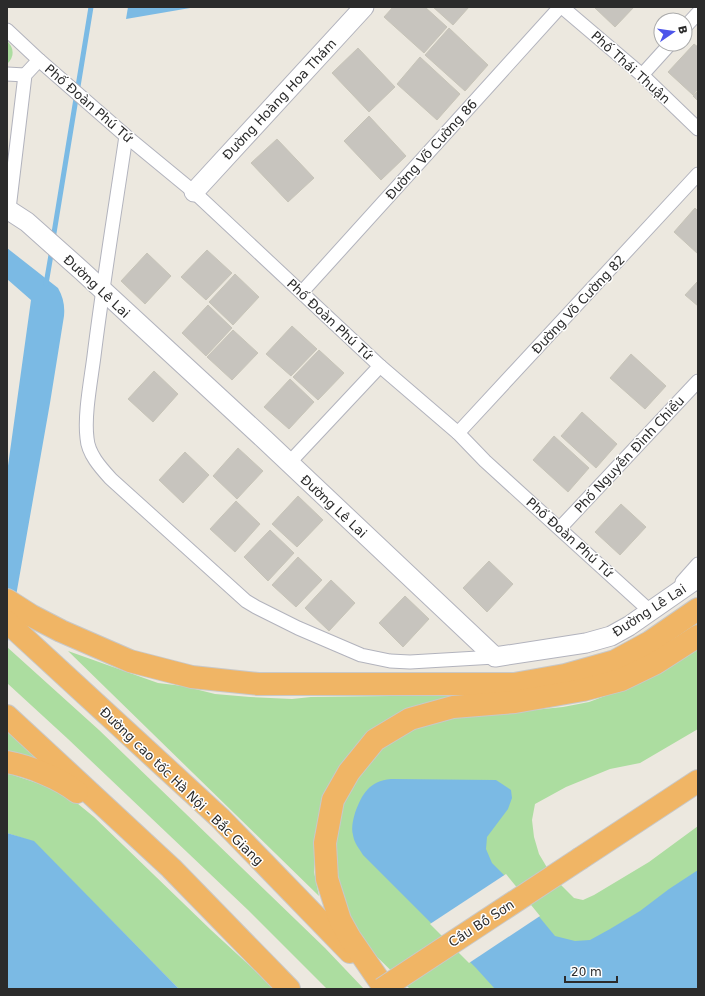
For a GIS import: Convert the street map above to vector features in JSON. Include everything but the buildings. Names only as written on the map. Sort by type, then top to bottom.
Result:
[{"type":"highway","points":[[7,600],[32,616],[60,630],[130,661],[192,677],[258,684],[514,684],[615,662],[650,642],[698,609]]},
{"type":"highway","name":"Đường cao tốc Hà Nội - Bắc Giang","points":[[7,622],[220,818],[385,989]]},
{"type":"highway","points":[[385,989],[350,938],[340,920],[327,879],[325,842],[333,800],[349,772],[375,740],[410,719],[453,707],[515,702],[583,690],[621,680],[656,663],[698,636]]},
{"type":"highway","points":[[7,716],[171,868],[288,989]]},
{"type":"highway","points":[[7,762],[19,764],[51,778],[75,791],[194,907],[288,989]]},
{"type":"highway","name":"Cầu Bồ Sơn","points":[[382,989],[698,781]]},
{"type":"street","name":"Đường Hoàng Hoa Thám","points":[[194,192],[364,7]]},
{"type":"street","name":"Phố Thái Thuận","points":[[561,7],[642,75],[698,129]]},
{"type":"street","name":"Đường Võ Cường 86","points":[[302,292],[561,7]]},
{"type":"street","name":"Phố Đoàn Phú Tứ","points":[[7,30],[126,136],[194,192],[380,366],[458,433],[485,461],[560,528],[657,607]]},
{"type":"street","points":[[642,75],[663,52]]},
{"type":"street","points":[[8,209],[25,75],[39,60]]},
{"type":"street","points":[[7,74],[25,75]]},
{"type":"street","points":[[126,136],[102,290],[87,417],[87,439],[89,448],[99,464],[111,479],[237,593],[256,607],[298,628],[361,655],[390,661],[410,662],[495,657]]},
{"type":"street","name":"Đường Võ Cường 82","points":[[458,433],[698,174]]},
{"type":"street","name":"Đường Lê Lai","points":[[8,209],[27,222],[82,271],[264,439],[495,657],[586,643],[611,636],[629,626],[698,578]]},
{"type":"street","points":[[289,464],[380,366]]},
{"type":"street","name":"Phố Nguyễn Đình Chiểu","points":[[560,528],[698,381]]},
{"type":"street","points":[[657,607],[698,564]]},
{"type":"green space","points":[[7,41],[13,52],[10,61],[7,64]]},
{"type":"green space","points":[[7,647],[99,730],[325,948],[364,989],[327,989],[248,910],[7,683]]},
{"type":"green space","points":[[698,647],[698,729],[640,763],[610,769],[566,787],[535,804],[532,820],[534,837],[539,854],[552,876],[574,898],[583,900],[649,862],[698,826],[698,989],[410,989],[374,954],[342,907],[333,864],[344,797],[383,742],[420,721],[563,707],[589,702],[621,690]]},
{"type":"green space","points":[[68,651],[158,683],[183,686],[215,694],[292,699],[311,697],[469,695],[380,727],[315,854],[314,872],[319,896]]},
{"type":"green space","points":[[7,723],[56,768],[7,755]]},
{"type":"green space","points":[[7,773],[49,787],[72,799],[94,817],[211,930],[275,989],[179,989],[34,842],[7,833]]},
{"type":"water","points":[[128,7],[196,7],[126,19]]},
{"type":"water","points":[[7,248],[58,288],[63,301],[64,316],[7,647],[7,473],[31,300],[7,279]]},
{"type":"water","points":[[391,779],[496,780],[511,790],[512,798],[508,809],[487,837],[486,849],[492,863],[509,880],[555,936],[575,941],[590,940],[640,911],[669,889],[698,870],[698,989],[495,989],[476,968],[363,855],[356,843],[352,832],[352,824],[360,800],[367,790],[377,782]]},
{"type":"water","points":[[7,833],[34,841],[179,989],[7,989]]},
{"type":"pier","points":[[506,874],[540,916],[469,963],[430,924]]},
{"type":"waterway","points":[[53,239],[91,7]]},
{"type":"waterway","points":[[46,284],[52,249]]}]
